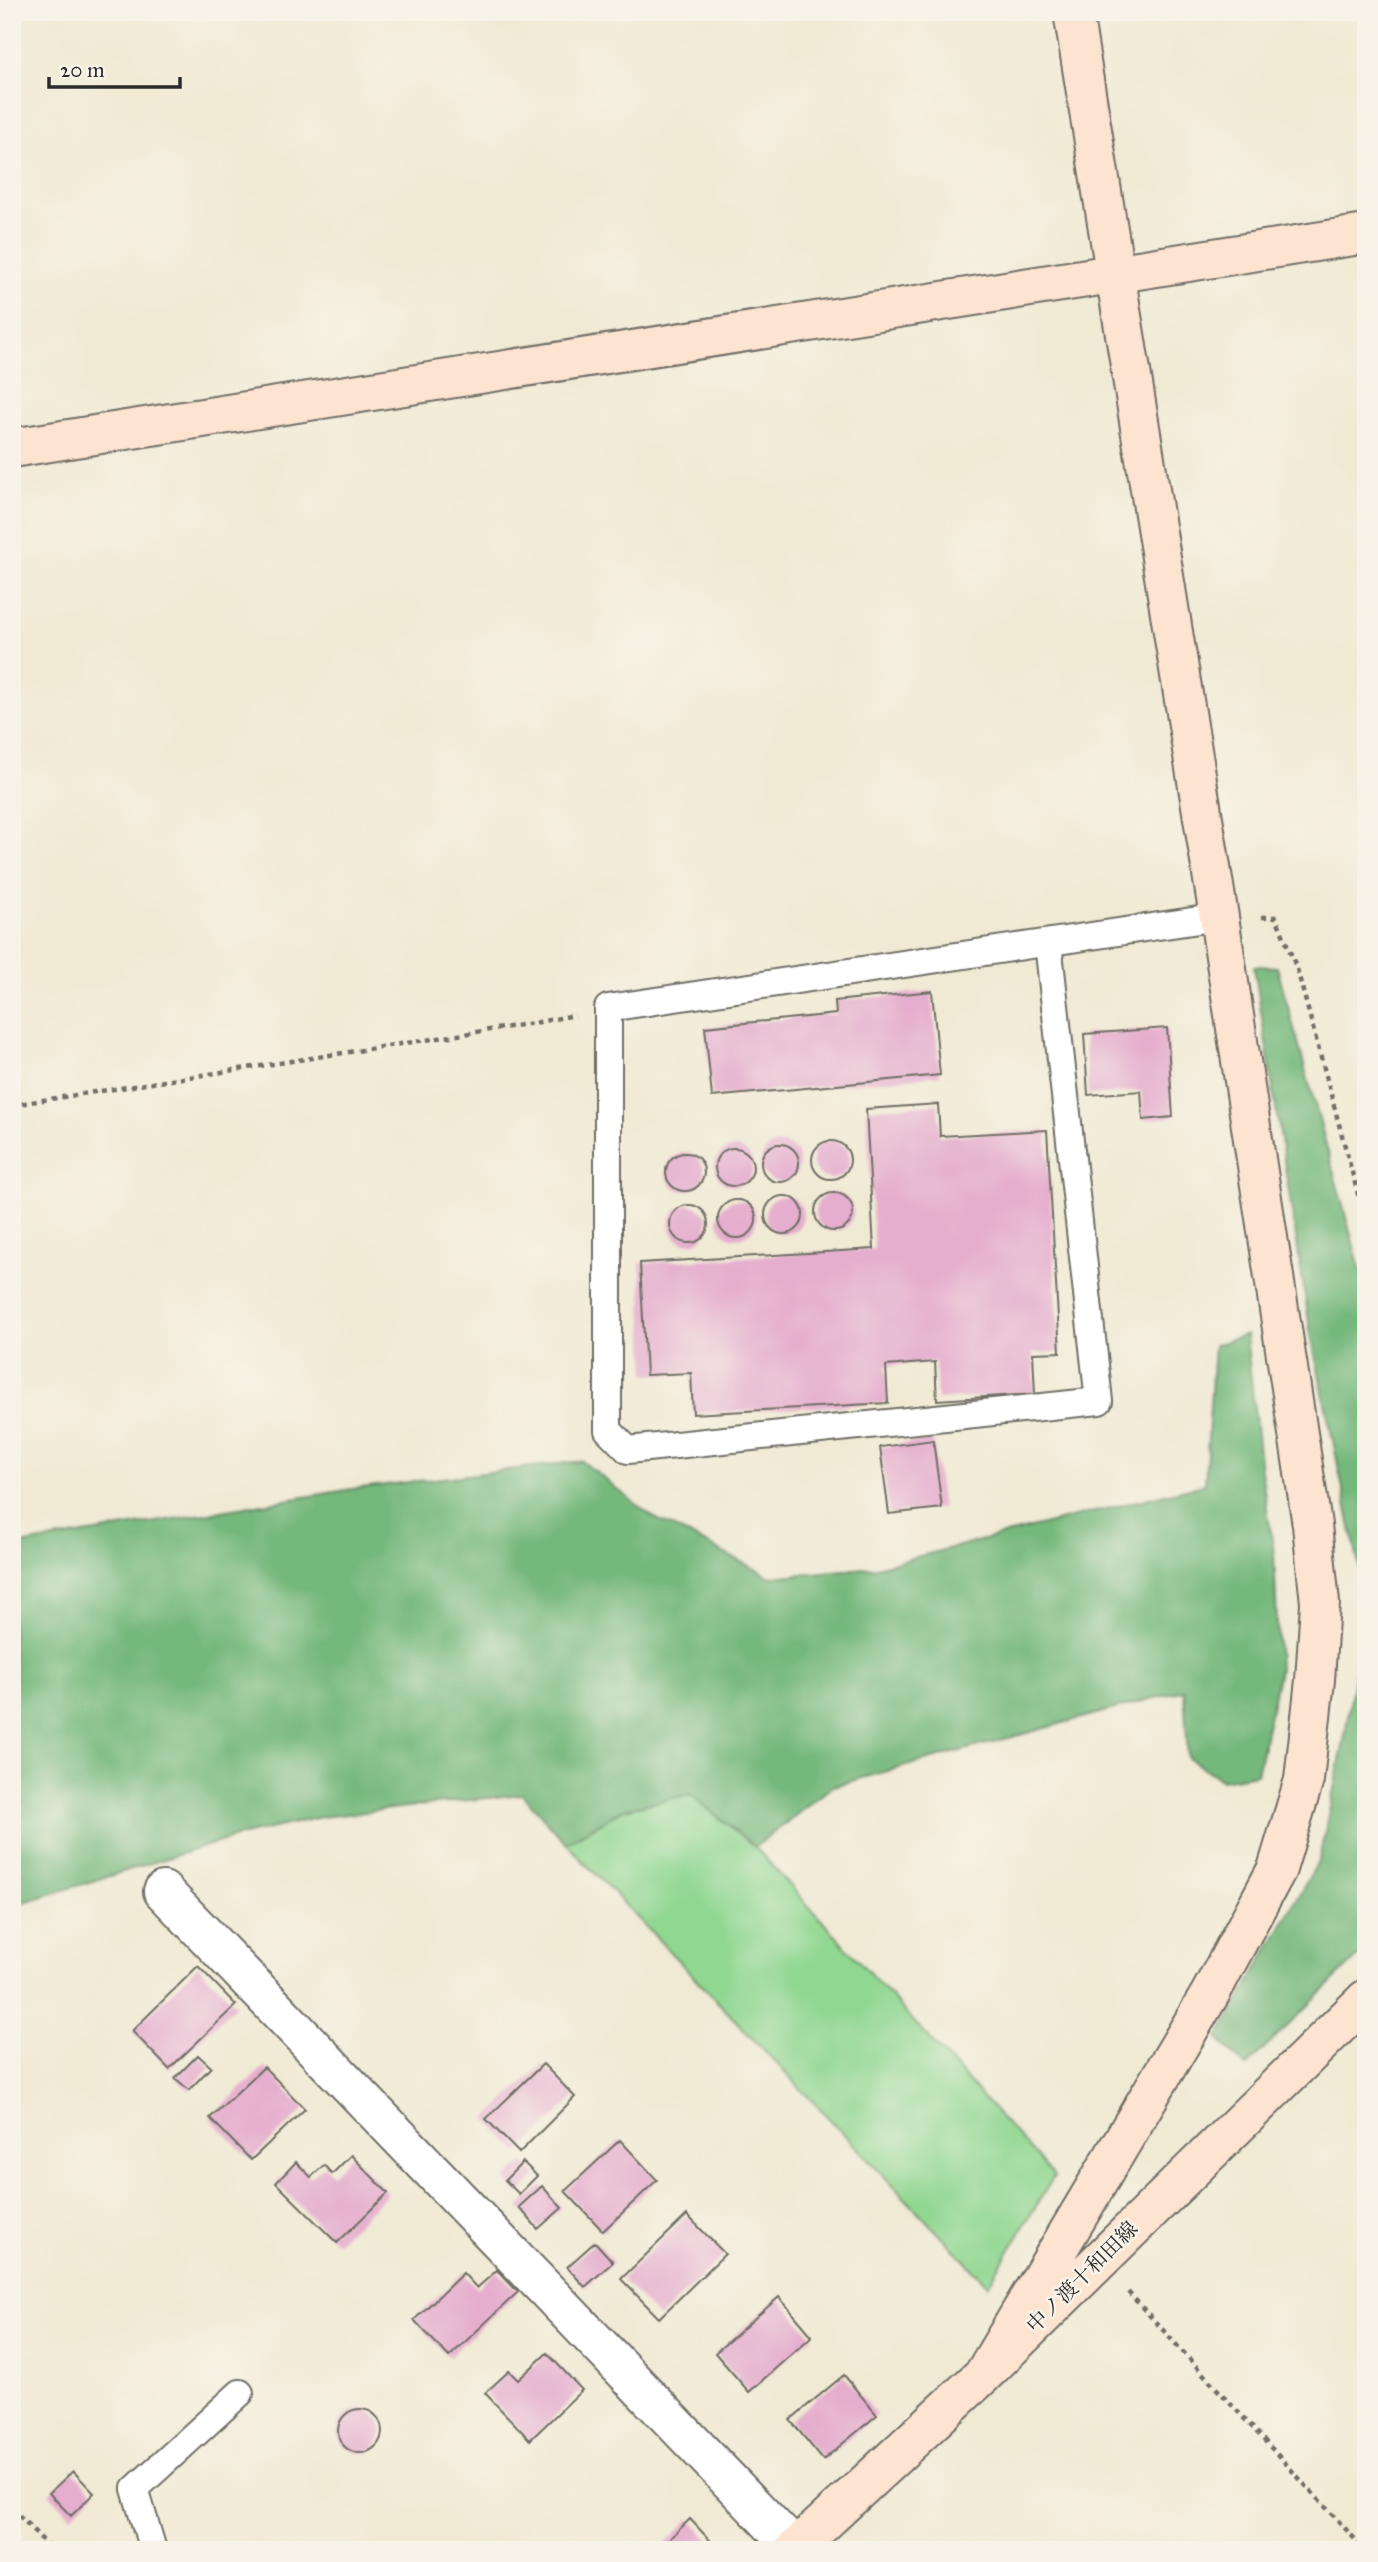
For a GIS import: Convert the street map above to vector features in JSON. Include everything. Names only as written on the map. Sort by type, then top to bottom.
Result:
[{"type":"street","points":[[984,2374],[1210,1994],[1277,1868],[1304,1780],[1320,1603],[1312,1525],[1219,917],[1073,12]]},
{"type":"street","points":[[12,448],[1366,234]]},
{"type":"street","points":[[163,1891],[794,2549]]},
{"type":"street","name":"中ノ渡十和田線","points":[[794,2549],[984,2374],[1366,1999]]},
{"type":"lane","points":[[1048,943],[1099,1401],[628,1450],[608,1430],[608,1008],[1219,917]]},
{"type":"lane","points":[[153,2550],[135,2489],[240,2392]]},
{"type":"path","points":[[1219,917],[1276,917],[1297,969],[1366,1224]]},
{"type":"path","points":[[12,1105],[520,1025],[608,1008]]},
{"type":"path","points":[[1099,2261],[1365,2550]]},
{"type":"path","points":[[12,2508],[52,2550]]},
{"type":"green space","points":[[1254,966],[1277,967],[1362,1275],[1366,1281],[1366,1600],[1311,1335]]},
{"type":"green space","points":[[1246,1335],[1261,1471],[1274,1552],[1279,1670],[1257,1774],[1222,1780],[1188,1758],[1184,1690],[833,1786],[755,1847],[690,1794],[624,1809],[566,1843],[522,1794],[321,1817],[239,1836],[12,1906],[12,1546],[352,1489],[582,1461],[651,1516],[771,1577],[876,1567],[1205,1484],[1214,1345]]},
{"type":"green space","points":[[1366,1600],[1366,1949],[1246,2067],[1218,2038],[1319,1860],[1344,1741]]},
{"type":"green space","points":[[690,1794],[755,1847],[1054,2176],[988,2285],[566,1843],[624,1809]]},
{"type":"building","points":[[932,991],[940,1075],[712,1097],[705,1027],[836,1014],[835,1001]]},
{"type":"building","points":[[1167,1028],[1173,1117],[1143,1120],[1141,1091],[1088,1095],[1084,1034]]},
{"type":"building","points":[[938,1104],[940,1136],[1047,1130],[1060,1352],[1033,1353],[1035,1394],[937,1400],[935,1362],[886,1366],[888,1403],[693,1414],[691,1373],[646,1375],[640,1263],[874,1249],[866,1109]]},
{"type":"building","points":[[831,1141],[844,1147],[850,1160],[844,1173],[831,1179],[818,1173],[812,1160],[818,1147]]},
{"type":"building","points":[[780,1144],[793,1150],[799,1163],[793,1176],[780,1182],[767,1176],[761,1163],[767,1150]]},
{"type":"building","points":[[734,1148],[747,1154],[753,1167],[747,1180],[734,1186],[721,1180],[715,1167],[721,1154]]},
{"type":"building","points":[[685,1153],[698,1159],[704,1172],[698,1185],[685,1191],[672,1185],[666,1172],[672,1159]]},
{"type":"building","points":[[834,1193],[847,1199],[853,1212],[847,1225],[834,1231],[821,1225],[815,1212],[821,1199]]},
{"type":"building","points":[[784,1196],[797,1202],[803,1215],[797,1228],[784,1234],[771,1228],[765,1215],[771,1202]]},
{"type":"building","points":[[737,1200],[750,1206],[756,1219],[750,1232],[737,1238],[724,1232],[718,1219],[724,1206]]},
{"type":"building","points":[[689,1205],[702,1211],[708,1224],[702,1237],[689,1243],[676,1237],[670,1224],[676,1211]]},
{"type":"building","points":[[933,1440],[942,1508],[889,1514],[880,1447]]},
{"type":"building","points":[[198,1966],[236,2005],[169,2069],[132,2031]]},
{"type":"building","points":[[198,2055],[211,2067],[189,2090],[175,2078]]},
{"type":"building","points":[[543,2064],[575,2097],[519,2153],[486,2119]]},
{"type":"building","points":[[264,2067],[305,2109],[251,2160],[210,2118]]},
{"type":"building","points":[[620,2140],[657,2180],[603,2231],[565,2191]]},
{"type":"building","points":[[351,2155],[388,2193],[337,2243],[276,2183],[296,2162],[311,2177],[324,2165],[332,2174]]},
{"type":"building","points":[[523,2162],[537,2176],[519,2194],[505,2180]]},
{"type":"building","points":[[542,2186],[562,2208],[538,2229],[519,2207]]},
{"type":"building","points":[[687,2215],[725,2254],[659,2318],[621,2279]]},
{"type":"building","points":[[595,2242],[613,2262],[585,2287],[567,2267]]},
{"type":"building","points":[[497,2270],[518,2292],[449,2357],[414,2320],[463,2273],[477,2288]]},
{"type":"building","points":[[779,2297],[812,2336],[749,2392],[715,2353]]},
{"type":"building","points":[[547,2353],[582,2390],[530,2440],[485,2393],[509,2371],[518,2380]]},
{"type":"building","points":[[844,2375],[877,2415],[823,2460],[790,2420]]},
{"type":"building","points":[[360,2409],[376,2415],[382,2431],[376,2447],[360,2453],[344,2447],[338,2431],[344,2415]]},
{"type":"building","points":[[73,2471],[94,2493],[71,2516],[49,2493]]},
{"type":"building","points":[[690,2519],[719,2550],[658,2550]]}]
